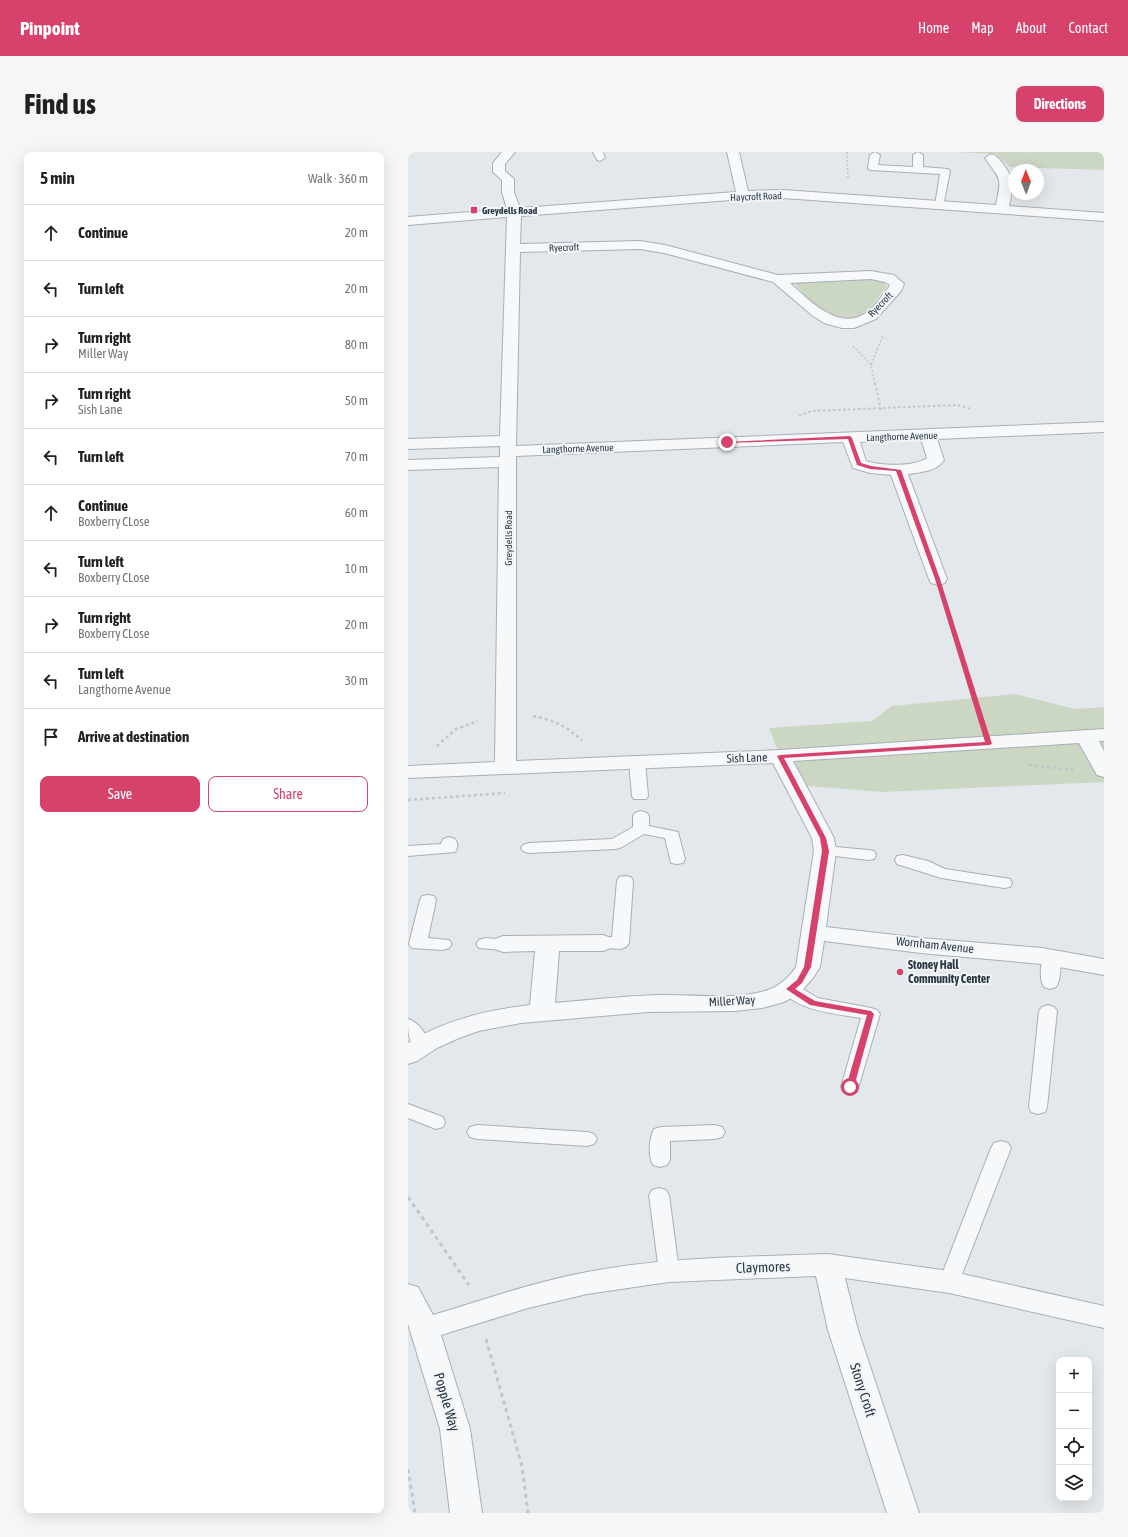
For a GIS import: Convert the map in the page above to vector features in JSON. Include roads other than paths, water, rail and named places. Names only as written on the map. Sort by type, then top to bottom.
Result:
[{"type":"street","name":"Greydells Road","points":[[506,769],[508,451],[514,212],[508,192],[508,179],[499,172],[499,164],[509,152]]},
{"type":"street","points":[[733,152],[740,188],[744,195]]},
{"type":"street","points":[[990,155],[1003,170],[1008,179],[1002,210]]},
{"type":"street","name":"Haycroft Road","points":[[408,221],[744,195],[783,194],[1104,217]]},
{"type":"street","name":"Ryecroft","points":[[513,248],[614,245],[653,247],[676,251],[778,279],[865,275],[889,278],[894,281],[896,288],[866,319],[845,323],[824,318],[816,313],[778,279]]},
{"type":"street","name":"Langthorne Avenue","points":[[508,451],[1104,427]]},
{"type":"street","points":[[850,438],[859,464],[870,468],[898,470],[927,466],[936,460],[928,434]]},
{"type":"street","points":[[408,444],[508,451]]},
{"type":"street","points":[[408,465],[508,451]]},
{"type":"street","points":[[898,470],[938,579]]},
{"type":"street","name":"Sish Lane","points":[[408,772],[506,769],[780,756],[989,744],[1095,736],[1103,766]]},
{"type":"street","name":"Miller Way","points":[[415,1049],[462,1027],[490,1019],[542,1011],[665,1003],[756,1001],[776,996],[790,989],[799,981],[808,967],[825,851],[823,838],[780,756]]},
{"type":"street","name":"Wornham Avenue","points":[[812,933],[1051,958],[1104,967]]},
{"type":"street","points":[[542,1011],[548,943]]},
{"type":"street","points":[[494,944],[603,943]]},
{"type":"street","name":"Claymores","points":[[425,1329],[528,1297],[587,1283],[669,1271],[828,1265],[949,1282],[1104,1317]]},
{"type":"street","name":"Stony Croft","points":[[828,1265],[843,1330],[903,1513]]},
{"type":"street","name":"Popple Way","points":[[408,1295],[425,1329],[456,1429],[466,1513]]},
{"type":"lane","points":[[875,154],[873,168],[945,171],[940,205]]},
{"type":"lane","points":[[918,155],[918,170]]},
{"type":"lane","points":[[637,762],[640,796]]},
{"type":"lane","points":[[528,848],[616,844],[641,822],[672,835],[677,859]]},
{"type":"lane","points":[[408,851],[449,849],[449,842]]},
{"type":"lane","points":[[825,851],[868,855]]},
{"type":"lane","points":[[903,860],[922,865],[940,873],[1004,883]]},
{"type":"lane","points":[[603,943],[620,943],[625,881]]},
{"type":"lane","points":[[428,900],[418,944],[443,944]]},
{"type":"lane","points":[[1050,983],[1051,958]]},
{"type":"lane","points":[[790,989],[813,1003],[871,1014],[850,1087]]},
{"type":"lane","points":[[1038,1107],[1048,1011]]},
{"type":"lane","points":[[408,1025],[415,1049]]},
{"type":"lane","points":[[408,1110],[436,1122]]},
{"type":"lane","points":[[477,1132],[587,1139]]},
{"type":"lane","points":[[660,1160],[661,1134],[715,1132]]},
{"type":"lane","points":[[949,1282],[1001,1148]]},
{"type":"lane","points":[[659,1195],[669,1271]]},
{"type":"place","name":"Greydells Road","points":[[474,210]]},
{"type":"place","name":"Stoney Hall Community Center","points":[[900,972]]}]
